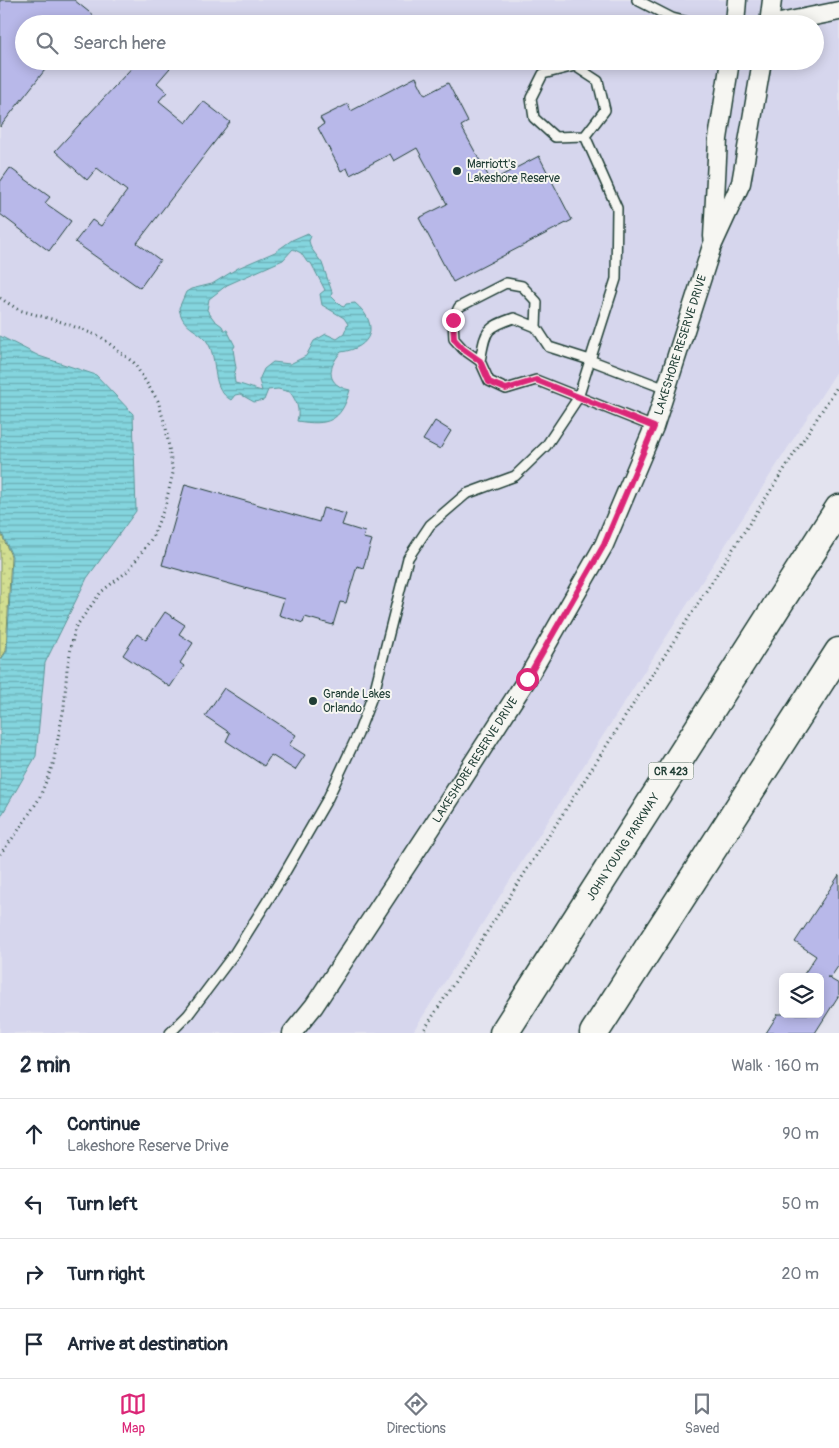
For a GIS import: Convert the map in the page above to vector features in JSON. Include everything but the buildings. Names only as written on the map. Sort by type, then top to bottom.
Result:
[{"type":"highway","name":"JOHN YOUNG PARKWAY","points":[[504,1033],[839,509]]},
{"type":"highway","points":[[594,1033],[839,652]]},
{"type":"street","points":[[736,15],[737,0]]},
{"type":"street","points":[[770,15],[772,0]]},
{"type":"street","points":[[819,15],[839,11]]},
{"type":"street","name":"LAKESHORE RESERVE DRIVE","points":[[712,246],[718,139],[729,70]]},
{"type":"street","name":"LAKESHORE RESERVE DRIVE","points":[[292,1033],[314,1006],[527,679],[604,545],[654,427],[712,246],[741,183],[760,70]]},
{"type":"lane","points":[[637,0],[666,15]]},
{"type":"lane","points":[[559,70],[543,74],[531,98],[534,118],[555,138],[585,136],[605,110],[598,81],[581,70]]},
{"type":"lane","points":[[170,1033],[188,1015],[234,954],[280,881],[328,798],[358,734],[374,689],[408,558],[430,525],[466,494],[515,476],[546,446],[578,398],[616,279],[616,208],[585,136]]},
{"type":"lane","points":[[654,427],[536,380],[506,389],[489,382],[480,361],[463,349],[454,339],[453,320],[459,307],[506,283],[522,286],[537,302],[536,327],[548,347],[590,360],[666,389]]},
{"type":"lane","points":[[480,361],[484,338],[493,325],[514,318],[536,327]]},
{"type":"path","points":[[0,298],[19,310],[62,322],[101,337],[134,363],[158,401],[166,428],[173,473],[165,506],[152,538],[129,570],[101,592],[75,628],[67,669],[64,708],[53,764],[39,799],[0,854]]},
{"type":"path","points":[[422,1033],[839,384]]},
{"type":"shaded area","name":"Grande Lakes Orlando","points":[[0,0],[839,0],[839,368],[412,1033],[0,1033]]},
{"type":"green space","points":[[0,531],[11,556],[6,651],[0,660]]},
{"type":"water","points":[[308,233],[311,236],[309,241],[311,248],[322,263],[332,292],[331,296],[344,307],[346,304],[355,303],[368,319],[370,327],[366,340],[360,346],[341,352],[333,364],[331,375],[333,380],[342,388],[350,390],[342,409],[332,419],[325,422],[297,421],[298,409],[296,402],[290,392],[278,389],[268,390],[264,400],[254,402],[240,394],[235,395],[231,400],[220,389],[207,341],[184,322],[179,308],[186,292],[212,284],[238,268],[275,252],[292,240]],"holes":[[[293,249],[301,253],[307,262],[311,263],[325,290],[320,294],[322,305],[344,318],[348,324],[344,334],[337,339],[326,334],[314,341],[306,356],[290,364],[273,362],[264,369],[259,380],[262,391],[235,383],[234,375],[236,368],[233,349],[235,346],[227,330],[224,330],[207,310],[209,299],[227,285],[283,260]]]},
{"type":"water","points":[[0,336],[39,356],[96,375],[133,414],[136,511],[87,578],[45,663],[36,756],[0,818],[0,661],[7,651],[12,556],[0,529]]},
{"type":"place","name":"Marriott's Lakeshore Reserve","points":[[457,171]]},
{"type":"place","name":"Grande Lakes Orlando","points":[[313,701]]},
{"type":"route","points":[[453,320],[454,339],[463,349],[480,361],[489,382],[506,389],[536,380],[654,427],[604,545],[527,679]]}]
